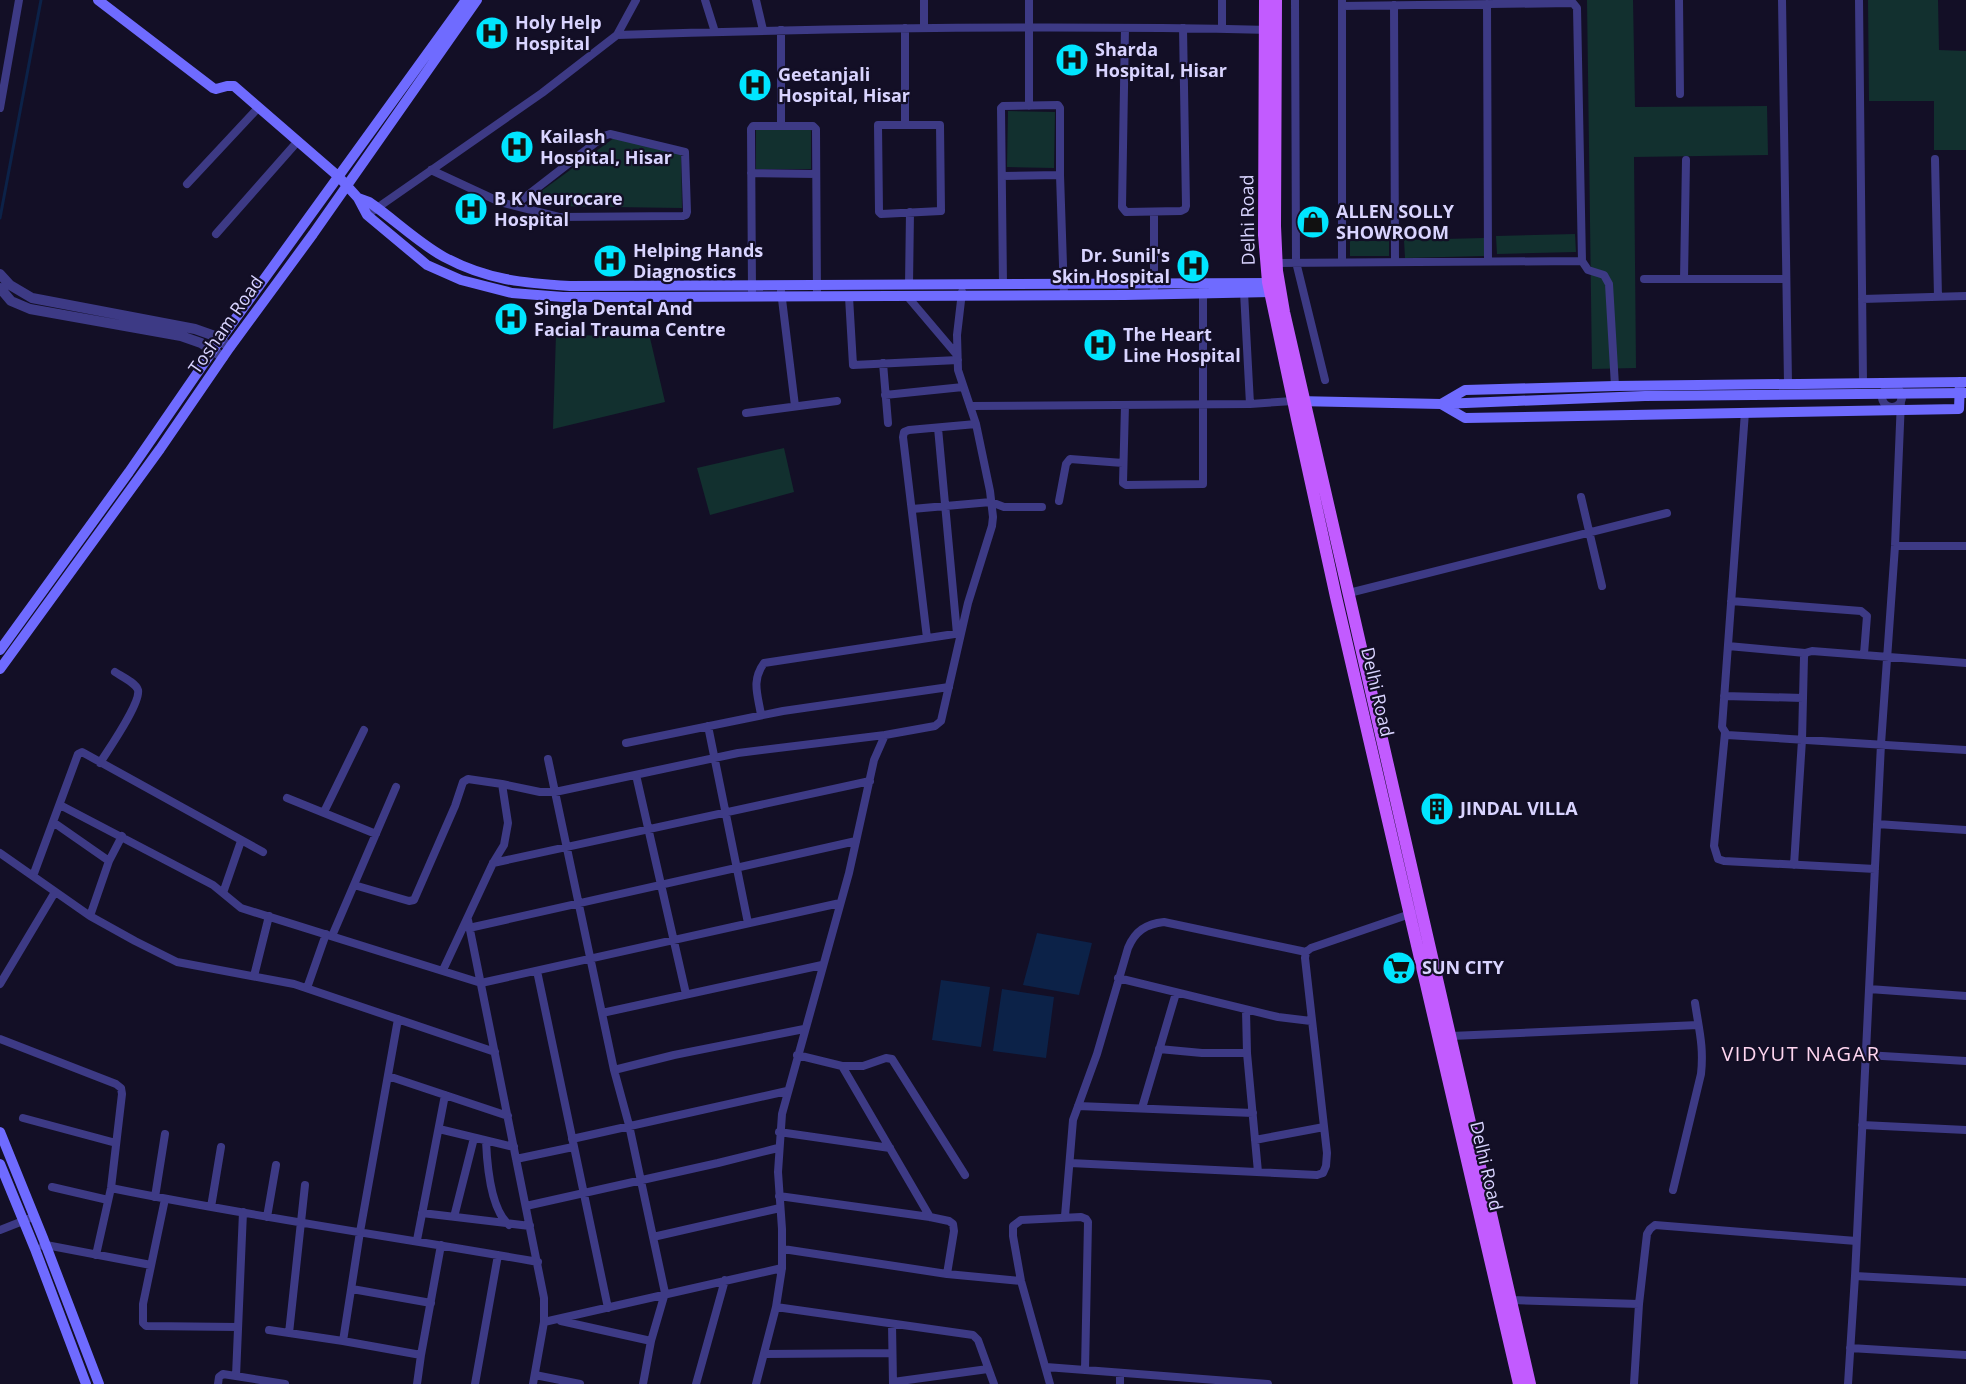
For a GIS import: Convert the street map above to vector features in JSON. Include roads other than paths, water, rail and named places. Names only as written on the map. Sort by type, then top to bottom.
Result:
[{"type":"main road","points":[[98,0],[213,88],[234,86],[342,181],[358,198],[367,215],[427,265],[461,280],[512,293],[563,297],[752,291]]},
{"type":"main road","name":"Tosham Road","points":[[342,181],[466,0]]},
{"type":"main road","name":"Tosham Road","points":[[0,650],[477,0]]},
{"type":"main road","name":"Delhi Road","points":[[1265,0],[1270,30],[1271,263],[1274,287],[1299,400],[1335,594],[1416,913],[1451,1036],[1530,1384]]},
{"type":"main road","name":"Delhi Road","points":[[1270,30],[1276,0]]},
{"type":"main road","points":[[358,198],[377,207],[443,256],[483,275],[522,283],[752,291],[1274,287]]},
{"type":"main road","points":[[399,243],[408,232]]},
{"type":"main road","points":[[962,290],[1003,285],[1063,290]]},
{"type":"main road","points":[[1203,288],[1244,292],[1274,287]]},
{"type":"main road","points":[[817,291],[849,297],[908,291]]},
{"type":"main road","name":"Tosham Road","points":[[0,669],[160,449],[218,354]]},
{"type":"main road","points":[[1863,382],[1883,387],[1963,382],[1962,409],[1901,405],[1745,412],[1465,418],[1441,404],[1465,390],[1863,382]]},
{"type":"main road","points":[[1299,400],[1441,404],[1645,396],[1966,393]]},
{"type":"main road","name":"Delhi Road","points":[[1299,400],[1349,593],[1519,1384]]},
{"type":"main road","points":[[0,1132],[29,1219],[99,1384]]},
{"type":"main road","points":[[0,1164],[29,1219]]},
{"type":"main road","points":[[40,1247],[86,1384]]},
{"type":"street","points":[[0,108],[19,0]]},
{"type":"street","points":[[367,215],[542,93],[617,35],[636,0]]},
{"type":"street","points":[[705,0],[715,32]]},
{"type":"street","points":[[756,0],[763,30]]},
{"type":"street","points":[[924,0],[924,28]]},
{"type":"street","points":[[1029,0],[1029,106]]},
{"type":"street","points":[[1222,0],[1222,29]]},
{"type":"street","points":[[1296,0],[1296,262],[1325,380]]},
{"type":"street","points":[[1679,0],[1680,94]]},
{"type":"street","points":[[1782,0],[1788,384]]},
{"type":"street","points":[[1859,0],[1863,382]]},
{"type":"street","points":[[1342,262],[1342,3],[1394,5],[1572,3],[1577,8],[1582,261],[1588,270],[1604,274],[1609,284],[1615,386]]},
{"type":"street","points":[[1487,4],[1488,261]]},
{"type":"street","points":[[1394,5],[1395,262]]},
{"type":"street","points":[[617,35],[905,28],[1270,30]]},
{"type":"street","points":[[905,28],[905,125]]},
{"type":"street","points":[[1125,28],[1122,207],[1126,212],[1182,211],[1186,206],[1183,28]]},
{"type":"street","points":[[781,30],[781,126]]},
{"type":"street","points":[[1003,285],[1001,108],[1003,106],[1058,105],[1060,108],[1063,290]]},
{"type":"street","points":[[187,184],[258,108]]},
{"type":"street","points":[[880,124],[940,125],[942,208],[937,213],[910,212],[881,214],[878,210],[878,126],[880,124]]},
{"type":"street","points":[[752,291],[751,127],[781,126],[815,127],[817,291]]},
{"type":"street","points":[[431,170],[500,202],[559,217],[686,215],[685,154],[682,150],[610,134],[604,136],[515,205]]},
{"type":"street","points":[[216,234],[298,141]]},
{"type":"street","points":[[1935,159],[1938,297]]},
{"type":"street","points":[[1684,279],[1686,160]]},
{"type":"street","points":[[751,173],[816,174]]},
{"type":"street","points":[[1002,176],[1060,175]]},
{"type":"street","points":[[910,212],[908,291],[958,358]]},
{"type":"street","points":[[1154,212],[1154,289]]},
{"type":"street","points":[[1271,263],[1582,261]]},
{"type":"street","points":[[0,274],[10,285],[32,298],[178,324],[204,332],[225,344]]},
{"type":"street","points":[[1644,279],[1786,279]]},
{"type":"street","points":[[0,288],[11,301],[30,309],[181,336],[201,343],[218,354]]},
{"type":"street","points":[[1125,405],[1123,480],[1126,485],[1203,484],[1203,288]]},
{"type":"street","points":[[354,885],[409,902],[414,900],[455,806],[463,782],[468,779],[540,792],[555,792],[738,753],[885,735],[939,724],[949,687],[959,633],[992,526],[991,502],[976,424],[963,387],[958,358],[957,335],[962,290]]},
{"type":"street","points":[[781,291],[795,406]]},
{"type":"street","points":[[1244,292],[1251,404]]},
{"type":"street","points":[[1862,299],[1966,296]]},
{"type":"street","points":[[849,297],[852,364],[958,358]]},
{"type":"street","points":[[883,363],[888,423]]},
{"type":"street","points":[[885,395],[963,387]]},
{"type":"street","points":[[1848,1384],[1901,405],[1899,390],[1895,387],[1883,387],[1882,399],[1888,407],[1901,405]]},
{"type":"street","points":[[970,406],[1251,404],[1299,400]]},
{"type":"street","points":[[746,413],[837,401]]},
{"type":"street","points":[[1745,412],[1722,727],[1725,733],[1714,846],[1718,859],[1724,861],[1875,869]]},
{"type":"street","points":[[927,638],[904,432],[976,424]]},
{"type":"street","points":[[938,428],[959,633]]},
{"type":"street","points":[[1059,501],[1066,464],[1070,459],[1123,463]]},
{"type":"street","points":[[1581,497],[1602,586]]},
{"type":"street","points":[[912,509],[991,502],[1004,507],[1042,507]]},
{"type":"street","points":[[1349,593],[1667,513]]},
{"type":"street","points":[[1895,546],[1966,546]]},
{"type":"street","points":[[1731,601],[1861,612],[1867,616],[1864,654]]},
{"type":"street","points":[[761,715],[755,680],[764,663],[959,633]]},
{"type":"street","points":[[1728,646],[1966,663]]},
{"type":"street","points":[[1794,865],[1805,653]]},
{"type":"street","points":[[100,763],[126,723],[138,692],[136,687],[115,672]]},
{"type":"street","points":[[626,743],[761,715],[949,687]]},
{"type":"street","points":[[1724,696],[1803,698]]},
{"type":"street","points":[[708,726],[748,923]]},
{"type":"street","points":[[324,812],[364,730]]},
{"type":"street","points":[[1725,733],[1727,735],[1966,750]]},
{"type":"street","points":[[756,1384],[776,1307],[782,1268],[778,1148],[787,1090],[840,903],[874,760],[885,735]]},
{"type":"street","points":[[33,876],[78,754],[82,752],[263,852]]},
{"type":"street","points":[[548,759],[614,1070],[642,1181],[665,1293],[651,1341],[643,1384]]},
{"type":"street","points":[[636,774],[686,994]]},
{"type":"street","points":[[493,863],[870,781]]},
{"type":"street","points":[[443,970],[468,924],[493,863],[504,845],[508,823],[502,784]]},
{"type":"street","points":[[307,988],[396,787]]},
{"type":"street","points":[[287,798],[376,834]]},
{"type":"street","points":[[60,804],[213,885],[240,908],[481,983],[840,903]]},
{"type":"street","points":[[54,822],[109,861]]},
{"type":"street","points":[[1877,824],[1966,830]]},
{"type":"street","points":[[90,916],[109,861],[122,836]]},
{"type":"street","points":[[223,893],[241,840]]},
{"type":"street","points":[[468,924],[579,904],[856,841]]},
{"type":"street","points":[[0,854],[90,916],[177,962],[307,988],[495,1052]]},
{"type":"street","points":[[0,984],[56,891]]},
{"type":"street","points":[[1306,952],[1311,948],[1416,913]]},
{"type":"street","points":[[254,976],[269,916]]},
{"type":"street","points":[[1065,1216],[1072,1130],[1132,939],[1151,923],[1164,922],[1306,952]]},
{"type":"street","points":[[468,924],[544,1298],[544,1322],[534,1379],[580,1384]]},
{"type":"street","points":[[1070,1163],[1317,1175],[1323,1173],[1327,1154],[1311,1021],[1306,952]]},
{"type":"street","points":[[602,1013],[822,965]]},
{"type":"street","points":[[537,971],[608,1308]]},
{"type":"street","points":[[1118,978],[1246,1010],[1311,1021]]},
{"type":"street","points":[[1869,989],[1966,996]]},
{"type":"street","points":[[1142,1108],[1176,993]]},
{"type":"street","points":[[1673,1190],[1701,1074],[1703,1051],[1695,1003]]},
{"type":"street","points":[[1246,1010],[1247,1053],[1258,1172]]},
{"type":"street","points":[[343,1341],[398,1019]]},
{"type":"street","points":[[1451,1036],[1698,1025]]},
{"type":"street","points":[[614,1070],[674,1055],[804,1029]]},
{"type":"street","points":[[0,1039],[116,1083],[121,1088],[111,1188],[96,1255]]},
{"type":"street","points":[[1159,1049],[1202,1053],[1247,1053]]},
{"type":"street","points":[[1866,1054],[1966,1061]]},
{"type":"street","points":[[797,1055],[842,1065],[863,1066],[886,1058],[892,1059],[965,1174]]},
{"type":"street","points":[[842,1065],[930,1217]]},
{"type":"street","points":[[388,1076],[508,1116]]},
{"type":"street","points":[[516,1159],[629,1125],[787,1090]]},
{"type":"street","points":[[417,1240],[445,1095]]},
{"type":"street","points":[[1078,1106],[1253,1113]]},
{"type":"street","points":[[24,1118],[116,1143]]},
{"type":"street","points":[[1862,1125],[1966,1130]]},
{"type":"street","points":[[1255,1140],[1324,1127]]},
{"type":"street","points":[[440,1129],[514,1148]]},
{"type":"street","points":[[779,1132],[890,1148]]},
{"type":"street","points":[[155,1197],[165,1134]]},
{"type":"street","points":[[454,1217],[474,1138]]},
{"type":"street","points":[[486,1141],[492,1188],[500,1212],[509,1225]]},
{"type":"street","points":[[211,1207],[221,1148]]},
{"type":"street","points":[[526,1206],[778,1148]]},
{"type":"street","points":[[267,1217],[276,1165]]},
{"type":"street","points":[[289,1333],[305,1185]]},
{"type":"street","points":[[52,1187],[108,1200]]},
{"type":"street","points":[[111,1188],[267,1217],[417,1240],[538,1262]]},
{"type":"street","points":[[779,1196],[949,1221],[954,1227],[947,1274]]},
{"type":"street","points":[[165,1198],[143,1304],[142,1323],[144,1325],[238,1327]]},
{"type":"street","points":[[653,1237],[780,1208]]},
{"type":"street","points":[[236,1376],[243,1212]]},
{"type":"street","points":[[422,1213],[530,1226]]},
{"type":"street","points":[[1050,1384],[1021,1281],[1013,1236],[1013,1226],[1021,1220],[1065,1216],[1084,1217],[1088,1222],[1085,1370]]},
{"type":"street","points":[[0,1230],[29,1219]]},
{"type":"street","points":[[1634,1384],[1639,1304],[1647,1234],[1655,1225],[1856,1241]]},
{"type":"street","points":[[417,1384],[441,1245]]},
{"type":"street","points":[[40,1247],[151,1265]]},
{"type":"street","points":[[783,1250],[947,1274],[1021,1281]]},
{"type":"street","points":[[475,1384],[498,1255]]},
{"type":"street","points":[[544,1322],[782,1268]]},
{"type":"street","points":[[1855,1276],[1966,1282]]},
{"type":"street","points":[[696,1384],[725,1280]]},
{"type":"street","points":[[352,1289],[431,1303]]},
{"type":"street","points":[[1511,1300],[1639,1304]]},
{"type":"street","points":[[776,1307],[976,1336],[994,1384]]},
{"type":"street","points":[[556,1320],[651,1341]]},
{"type":"street","points":[[892,1324],[893,1383],[988,1370]]},
{"type":"street","points":[[269,1330],[421,1354]]},
{"type":"street","points":[[1850,1348],[1966,1355]]},
{"type":"street","points":[[765,1354],[892,1353]]},
{"type":"street","points":[[1046,1367],[1268,1384]]},
{"type":"street","points":[[1120,1372],[1120,1384]]},
{"type":"street","points":[[218,1384],[219,1377],[223,1374],[285,1384]]},
{"type":"water","points":[[1037,933],[1092,943],[1079,995],[1023,985]]},
{"type":"water","points":[[941,980],[990,987],[981,1047],[932,1040]]},
{"type":"water","points":[[1002,989],[1054,997],[1046,1058],[993,1051]]},
{"type":"waterway","points":[[0,218],[41,0]]},
{"type":"place","name":"Holy Help Hospital","points":[[492,33]]},
{"type":"place","name":"Sharda Hospital, Hisar","points":[[1072,60]]},
{"type":"place","name":"Geetanjali Hospital, Hisar","points":[[755,85]]},
{"type":"place","name":"Kailash Hospital, Hisar","points":[[517,147]]},
{"type":"place","name":"B K Neurocare Hospital","points":[[471,209]]},
{"type":"place","name":"ALLEN SOLLY SHOWROOM","points":[[1313,222]]},
{"type":"place","name":"Helping Hands Diagnostics","points":[[610,261]]},
{"type":"place","name":"Dr. Sunil's Skin Hospital","points":[[1193,266]]},
{"type":"place","name":"Singla Dental And Facial Trauma Centre","points":[[511,319]]},
{"type":"place","name":"The Heart Line Hospital","points":[[1100,345]]},
{"type":"place","name":"JINDAL VILLA","points":[[1437,809]]},
{"type":"place","name":"SUN CITY","points":[[1399,968]]},
{"type":"district","name":"VIDYUT NAGAR","points":[[1801,1054]]}]
